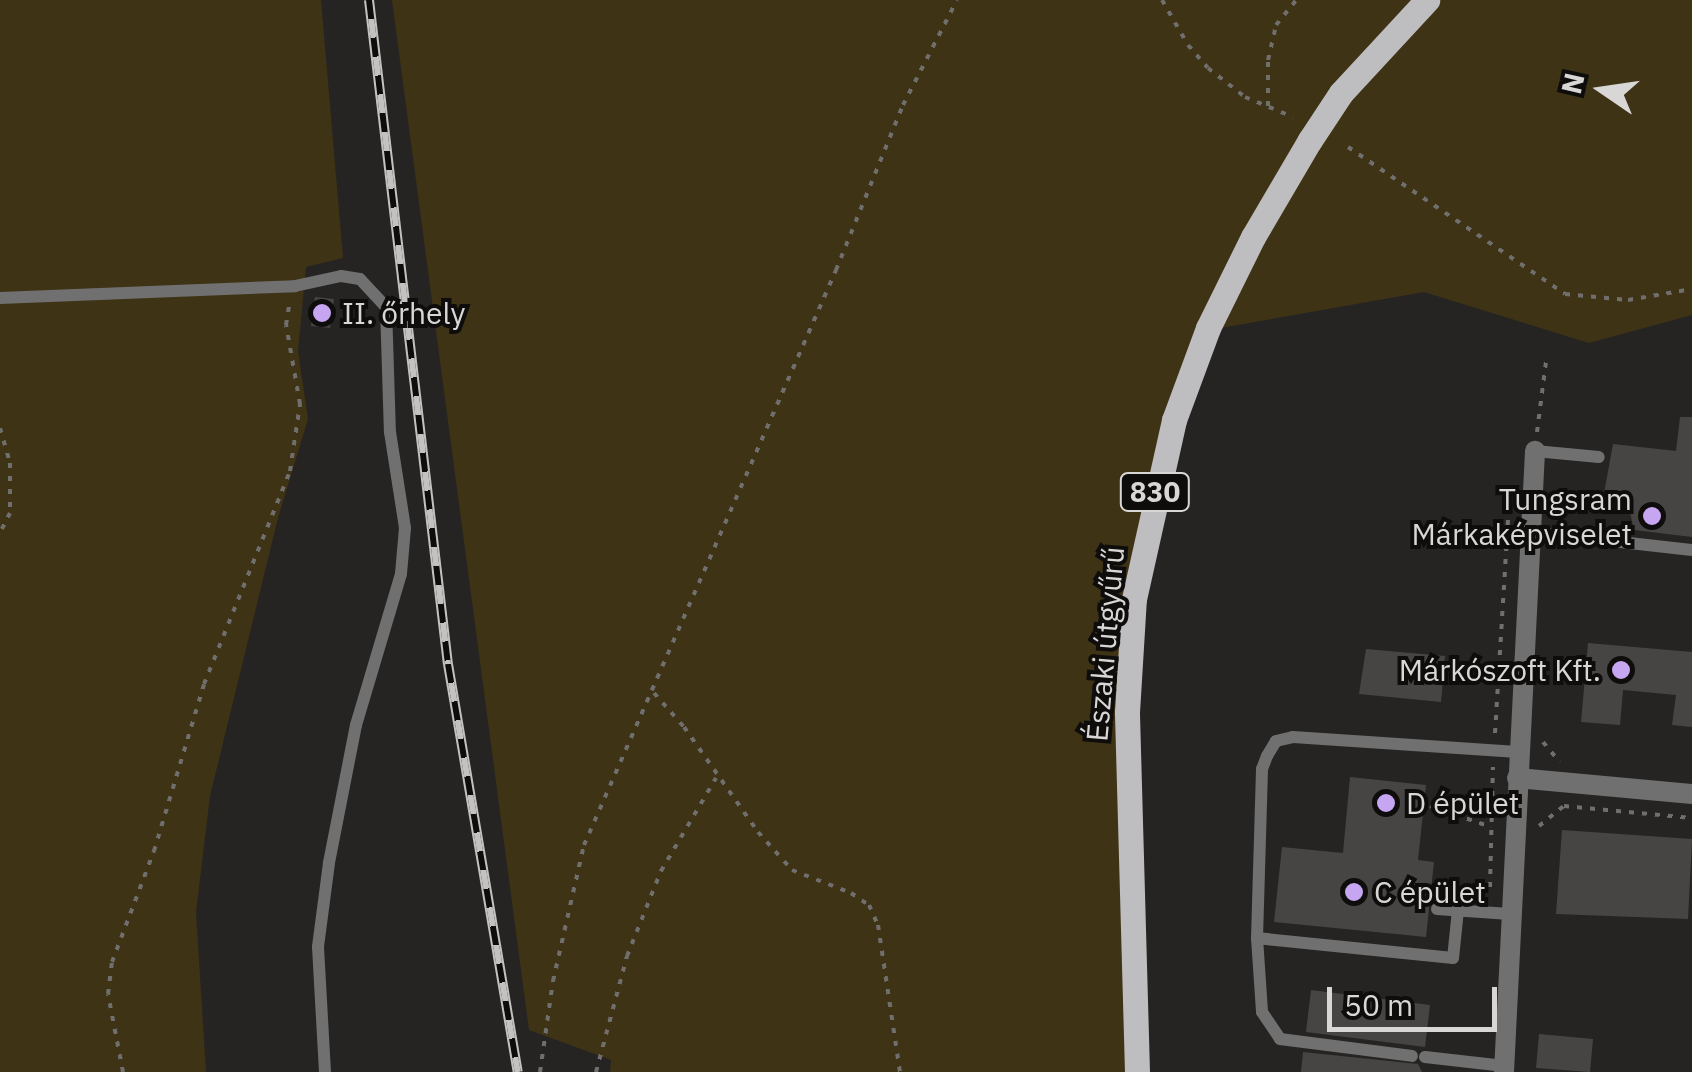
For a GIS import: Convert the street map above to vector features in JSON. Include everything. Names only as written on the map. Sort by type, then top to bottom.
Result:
[{"type":"main road","name":"Északi útgyűrű","points":[[1137,1072],[1127,712],[1134,599],[1174,420],[1208,328],[1253,237],[1310,140],[1341,93],[1426,0]]},
{"type":"street","points":[[1504,1069],[1517,752],[1536,451]]},
{"type":"street","points":[[1517,778],[1692,794]]},
{"type":"lane","points":[[0,298],[295,286],[341,276],[360,279],[386,308],[390,432],[405,528],[400,574],[356,725],[329,863],[318,946],[326,1072]]},
{"type":"lane","points":[[1536,451],[1599,457]]},
{"type":"lane","points":[[1530,532],[1692,550]]},
{"type":"lane","points":[[1504,1069],[1280,1038],[1262,1012],[1258,938],[1262,769],[1276,742],[1293,736],[1517,752]]},
{"type":"lane","points":[[1438,909],[1510,914]]},
{"type":"lane","points":[[1258,938],[1453,958],[1458,910]]},
{"type":"path","points":[[540,1072],[552,980],[584,844],[904,105],[957,0]]},
{"type":"path","points":[[1162,0],[1188,45],[1208,68],[1245,97],[1293,117]]},
{"type":"path","points":[[1268,106],[1268,60],[1276,25],[1296,0]]},
{"type":"path","points":[[1348,147],[1565,294],[1628,300],[1692,289]]},
{"type":"path","points":[[123,1072],[108,994],[112,962],[154,851],[214,654],[290,471],[300,404],[286,325],[295,286]]},
{"type":"path","points":[[1536,451],[1546,362]]},
{"type":"path","points":[[0,428],[10,463],[10,513],[0,533]]},
{"type":"path","points":[[653,692],[684,726],[717,777],[792,870],[851,893],[869,906],[878,925],[900,1072]]},
{"type":"path","points":[[1538,735],[1563,766]]},
{"type":"path","points":[[596,1072],[627,956],[661,871],[704,791],[717,777]]},
{"type":"path","points":[[1430,806],[1491,827]]},
{"type":"path","points":[[1538,844],[1540,825],[1564,806],[1692,818]]},
{"type":"shaded area","points":[[0,0],[321,0],[343,258],[306,267],[298,351],[308,419],[278,518],[210,796],[196,912],[206,1072],[0,1072]]},
{"type":"shaded area","points":[[392,0],[1692,0],[1692,315],[1589,343],[1424,292],[1215,329],[1178,421],[1139,600],[1141,1072],[610,1072],[611,1060],[529,1030]]},
{"type":"building","name":"II. őrhely","points":[[315,297],[334,299],[330,328],[311,326]]},
{"type":"building","points":[[1680,417],[1692,417],[1692,537],[1634,530],[1629,508],[1603,499],[1613,444],[1676,451]]},
{"type":"building","name":"Márkószoft Kft.","points":[[1588,643],[1692,652],[1692,727],[1672,725],[1676,695],[1623,690],[1620,725],[1581,722]]},
{"type":"building","points":[[1366,649],[1445,656],[1441,702],[1359,694]]},
{"type":"building","name":"C épület","points":[[1350,777],[1426,785],[1418,860],[1434,862],[1426,937],[1274,922],[1282,847],[1343,853]]},
{"type":"building","points":[[1562,830],[1692,839],[1688,919],[1556,914]]},
{"type":"building","points":[[1311,990],[1430,1005],[1425,1047],[1306,1032]]},
{"type":"building","points":[[1539,1034],[1593,1039],[1590,1072],[1536,1068]]},
{"type":"building","points":[[1303,1052],[1418,1064],[1422,1072],[1301,1072]]},
{"type":"railway","points":[[369,0],[448,664],[518,1072]]},
{"type":"place","name":"II. őrhely","points":[[322,313]]},
{"type":"place","name":"Tungsram Márkaképviselet","points":[[1652,516]]},
{"type":"place","name":"Márkószoft Kft.","points":[[1621,670]]},
{"type":"place","name":"D épület","points":[[1386,803]]},
{"type":"place","name":"C épület","points":[[1354,892]]}]
